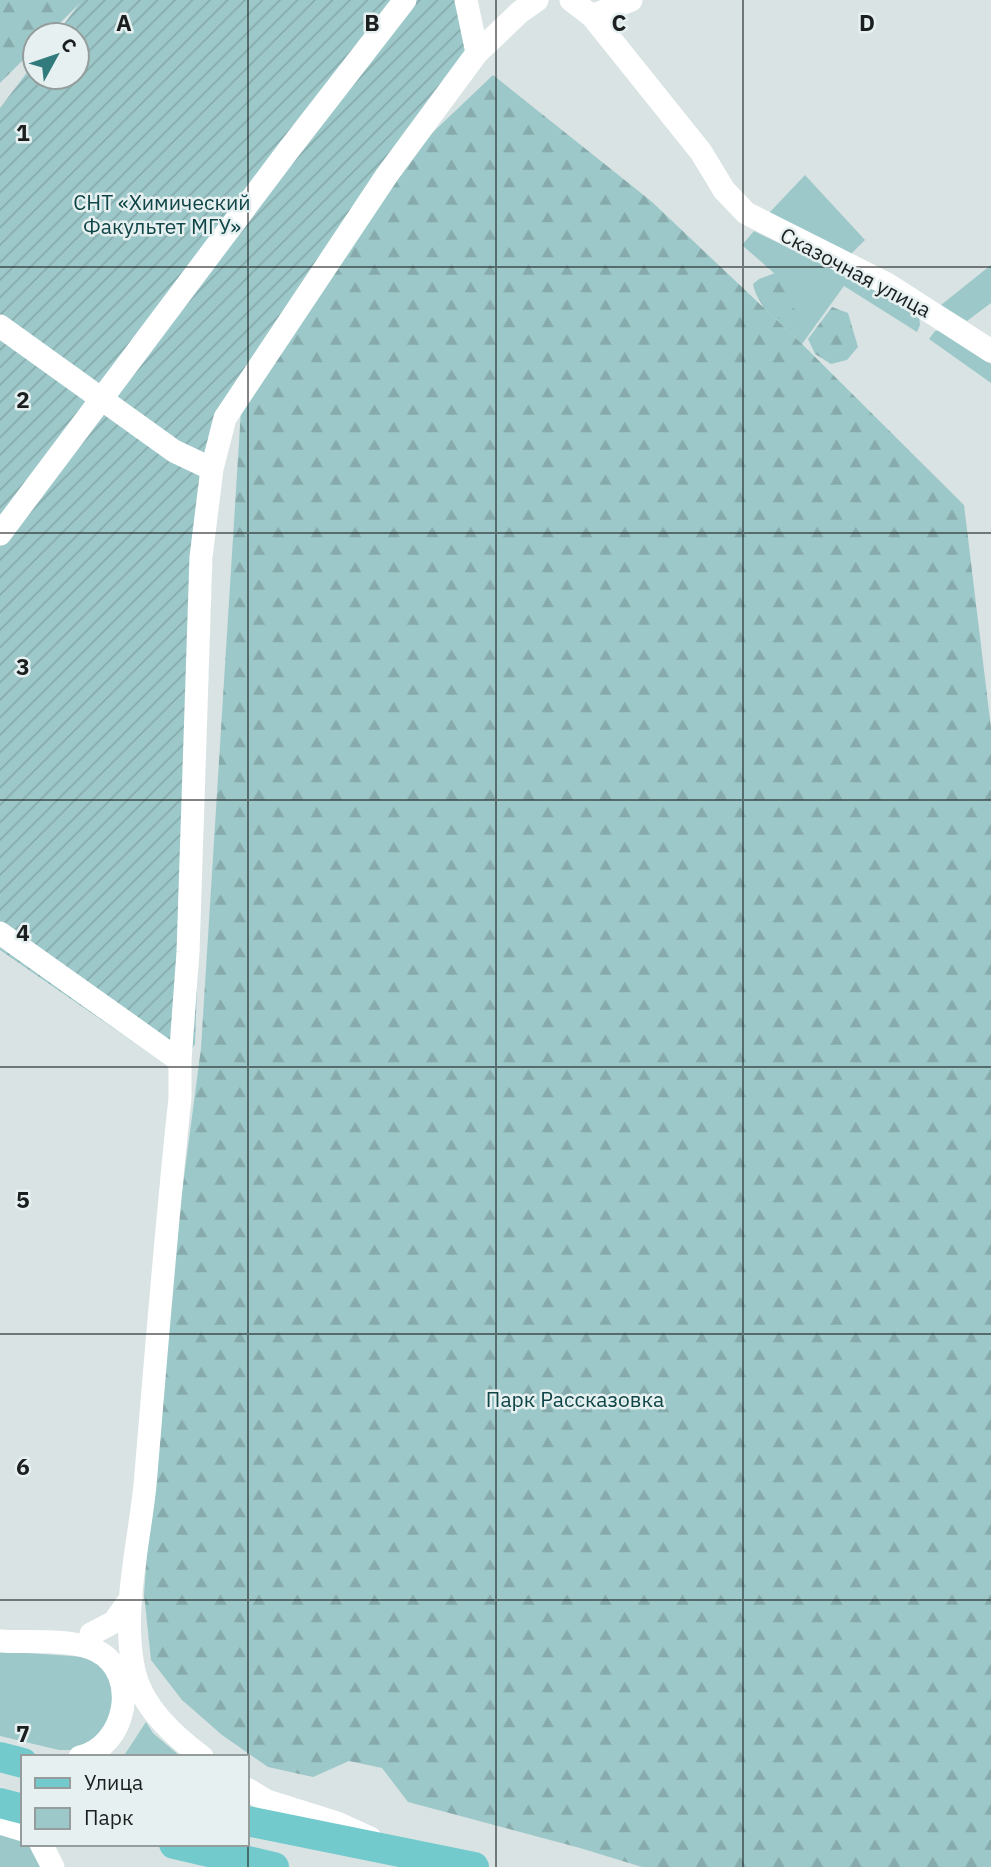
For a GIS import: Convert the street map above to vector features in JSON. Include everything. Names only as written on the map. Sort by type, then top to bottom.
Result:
[{"type":"main road","points":[[0,1757],[21,1762]]},
{"type":"main road","points":[[0,1803],[21,1808]]},
{"type":"main road","points":[[248,1821],[474,1867]]},
{"type":"main road","points":[[183,1846],[274,1867]]},
{"type":"street","points":[[0,534],[405,0]]},
{"type":"street","points":[[466,0],[477,53]]},
{"type":"street","points":[[199,1755],[159,1717],[143,1694],[134,1671],[131,1598],[145,1489],[180,1098],[188,953],[201,557],[212,469],[225,418],[387,175],[477,53],[520,12],[537,0]]},
{"type":"street","name":"Сказочная улица","points":[[571,0],[592,16],[701,152],[724,190],[746,213],[887,284],[991,351]]},
{"type":"street","points":[[592,16],[631,0]]},
{"type":"street","points":[[0,326],[174,451],[212,469]]},
{"type":"street","points":[[0,933],[180,1061]]},
{"type":"street","points":[[91,1634],[114,1622],[131,1598]]},
{"type":"street","points":[[0,1629],[91,1634],[115,1647],[134,1671]]},
{"type":"street","points":[[0,1642],[86,1646],[103,1655],[116,1671],[124,1690],[119,1721],[104,1743],[87,1755]]},
{"type":"street","points":[[0,1757],[21,1757]]},
{"type":"street","points":[[248,1790],[283,1807],[337,1823],[395,1850]]},
{"type":"street","points":[[0,1823],[21,1828]]},
{"type":"street","points":[[42,1846],[53,1867]]},
{"type":"green space","points":[[0,0],[83,0],[62,21],[21,21],[21,62],[0,83]]},
{"type":"green space","name":"СНТ «Химический Факультет МГУ»","points":[[82,0],[457,0],[468,51],[217,425],[195,1044],[177,1072],[0,950],[0,108],[21,80],[21,91],[91,91],[91,21],[66,21]]},
{"type":"green space","name":"Парк Рассказовка","points":[[493,75],[651,201],[802,344],[964,505],[991,728],[991,1867],[642,1867],[408,1802],[382,1768],[349,1761],[313,1777],[268,1767],[222,1735],[182,1700],[151,1660],[144,1594],[164,1329],[201,1048],[241,410],[395,181],[430,135]]},
{"type":"green space","points":[[805,175],[865,240],[849,256],[769,216]]},
{"type":"green space","points":[[754,231],[883,294],[919,316],[920,325],[917,332],[844,286],[802,344],[762,306],[782,280],[742,245]]},
{"type":"green space","points":[[991,265],[991,303],[967,321],[941,305]]},
{"type":"green space","points":[[775,273],[783,274],[787,299],[798,314],[791,319],[784,320],[770,313],[755,291],[753,284]]},
{"type":"green space","points":[[832,307],[848,313],[858,347],[847,360],[831,364],[815,354],[808,339]]},
{"type":"green space","points":[[940,330],[991,364],[991,383],[929,339],[935,331]]},
{"type":"green space","points":[[0,1651],[84,1657],[99,1664],[113,1681],[112,1724],[82,1750],[59,1750],[0,1736]]},
{"type":"green space","points":[[146,1722],[153,1733],[179,1755],[124,1755]]},
{"type":"green space","points":[[0,1830],[21,1839],[21,1846],[30,1846],[42,1867],[0,1867]]}]
